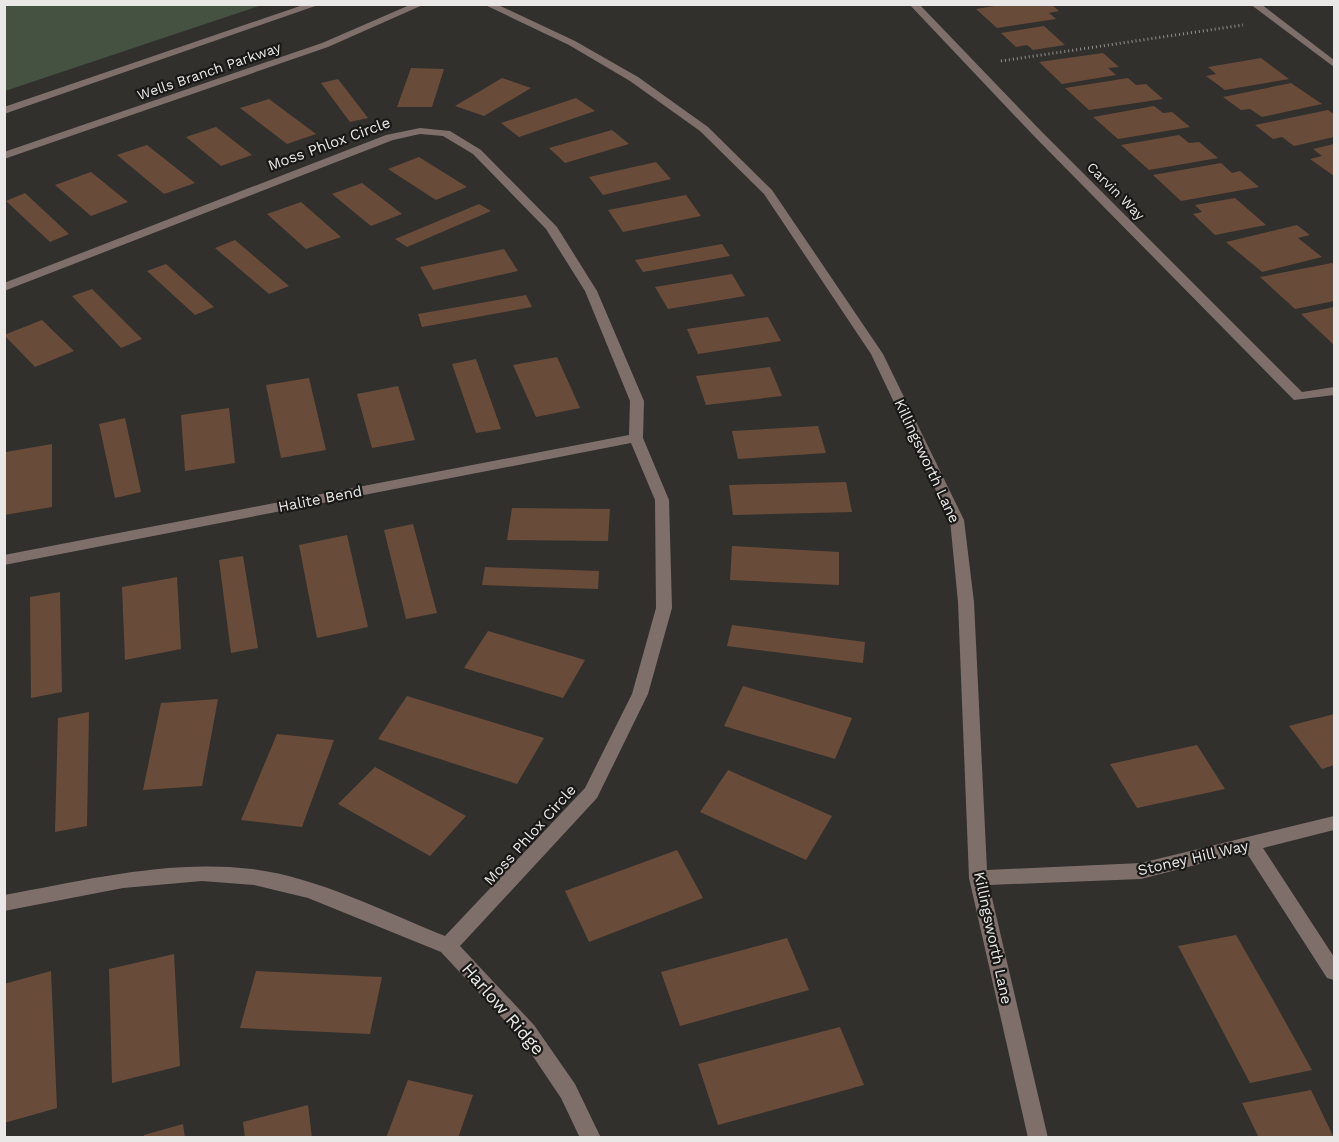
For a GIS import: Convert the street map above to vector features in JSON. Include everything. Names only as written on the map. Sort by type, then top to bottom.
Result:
[{"type":"street","name":"Wells Branch Parkway","points":[[4,111],[317,4]]},
{"type":"street","name":"Wells Branch Parkway","points":[[4,156],[325,45],[421,4]]},
{"type":"street","name":"Killingsworth Lane","points":[[487,4],[572,43],[634,79],[704,129],[768,192],[877,354],[957,520],[966,602],[978,878],[1038,1137]]},
{"type":"street","name":"Carvin Way","points":[[914,4],[1037,134],[1299,397],[1335,391]]},
{"type":"street","points":[[1254,4],[1335,64]]},
{"type":"street","name":"Moss Phlox Circle","points":[[4,287],[390,137],[420,131],[446,133],[477,152],[551,227],[591,291],[637,401],[636,438],[662,500],[664,608],[640,694],[591,793],[448,946]]},
{"type":"street","name":"Halite Bend","points":[[4,560],[636,438]]},
{"type":"street","name":"Stoney Hill Way","points":[[978,878],[1141,871],[1335,823]]},
{"type":"street","points":[[1251,845],[1335,972]]},
{"type":"street","points":[[4,903],[123,880],[202,873],[254,877],[310,891],[448,946]]},
{"type":"street","name":"Harlow Ridge","points":[[448,946],[527,1031],[568,1091],[591,1137]]},
{"type":"path","points":[[995,62],[1254,24]]},
{"type":"green space","points":[[5,4],[262,4],[262,5],[5,91]]},
{"type":"building","points":[[1006,4],[1051,4],[1059,11],[1049,13],[1056,19],[997,28],[976,9]]},
{"type":"building","points":[[1044,26],[1065,45],[1033,50],[1027,45],[1016,47],[1001,33]]},
{"type":"building","points":[[1103,53],[1119,67],[1108,68],[1116,75],[1062,84],[1039,62]]},
{"type":"building","points":[[1261,58],[1289,79],[1225,90],[1206,76],[1216,74],[1208,67]]},
{"type":"building","points":[[411,68],[444,69],[432,107],[397,107]]},
{"type":"building","points":[[502,78],[531,88],[484,116],[455,106]]},
{"type":"building","points":[[1128,78],[1136,85],[1146,84],[1163,99],[1089,110],[1065,88]]},
{"type":"building","points":[[338,79],[368,118],[350,122],[321,83]]},
{"type":"building","points":[[1291,83],[1322,104],[1262,117],[1250,109],[1241,110],[1223,97]]},
{"type":"building","points":[[576,98],[595,111],[519,137],[501,123]]},
{"type":"building","points":[[269,99],[316,134],[287,144],[240,108]]},
{"type":"building","points":[[1154,106],[1163,113],[1172,112],[1190,127],[1118,139],[1093,117]]},
{"type":"building","points":[[1328,110],[1334,114],[1334,137],[1294,146],[1282,137],[1273,139],[1255,125]]},
{"type":"building","points":[[216,127],[252,155],[221,166],[186,137]]},
{"type":"building","points":[[612,130],[629,144],[565,163],[549,148]]},
{"type":"building","points":[[1179,135],[1189,143],[1199,142],[1218,158],[1149,170],[1121,145]]},
{"type":"building","points":[[1334,144],[1334,176],[1310,159],[1322,156],[1313,149]]},
{"type":"building","points":[[147,145],[195,183],[164,194],[117,155]]},
{"type":"building","points":[[419,157],[467,187],[436,200],[388,169]]},
{"type":"building","points":[[656,162],[671,179],[603,195],[589,177]]},
{"type":"building","points":[[1221,163],[1232,173],[1240,171],[1259,187],[1181,201],[1153,175]]},
{"type":"building","points":[[91,172],[128,202],[91,216],[55,185]]},
{"type":"building","points":[[362,183],[402,214],[371,226],[332,194]]},
{"type":"building","points":[[25,193],[69,234],[50,242],[6,201]]},
{"type":"building","points":[[686,195],[701,216],[623,232],[608,210]]},
{"type":"building","points":[[1235,198],[1266,225],[1215,235],[1193,214],[1202,212],[1195,205]]},
{"type":"building","points":[[301,202],[341,237],[306,249],[267,214]]},
{"type":"building","points":[[479,204],[491,211],[407,247],[395,239]]},
{"type":"building","points":[[1297,225],[1310,235],[1298,238],[1322,257],[1262,272],[1226,242]]},
{"type":"building","points":[[235,240],[289,286],[269,294],[215,248]]},
{"type":"building","points":[[722,244],[730,256],[643,272],[635,260]]},
{"type":"building","points":[[504,249],[518,271],[433,290],[420,267]]},
{"type":"building","points":[[1332,263],[1334,265],[1334,301],[1295,309],[1260,277]]},
{"type":"building","points":[[166,264],[214,307],[195,315],[147,271]]},
{"type":"building","points":[[732,274],[745,296],[668,309],[655,287]]},
{"type":"building","points":[[92,289],[142,339],[121,348],[72,296]]},
{"type":"building","points":[[526,295],[532,307],[422,327],[418,314]]},
{"type":"building","points":[[1334,307],[1334,345],[1301,314]]},
{"type":"building","points":[[768,317],[781,341],[698,354],[687,329]]},
{"type":"building","points":[[42,320],[74,351],[35,367],[4,335]]},
{"type":"building","points":[[557,357],[580,408],[536,417],[513,365]]},
{"type":"building","points":[[476,359],[501,429],[476,433],[452,364]]},
{"type":"building","points":[[770,367],[782,396],[706,405],[696,376]]},
{"type":"building","points":[[309,378],[326,450],[281,458],[266,385]]},
{"type":"building","points":[[398,386],[415,440],[372,448],[357,394]]},
{"type":"building","points":[[229,408],[235,463],[185,471],[181,415]]},
{"type":"building","points":[[125,418],[141,492],[115,498],[99,424]]},
{"type":"building","points":[[818,426],[826,453],[738,459],[732,431]]},
{"type":"building","points":[[52,444],[52,507],[4,515],[6,452]]},
{"type":"building","points":[[846,482],[852,512],[733,515],[729,485]]},
{"type":"building","points":[[512,508],[610,509],[608,541],[507,540]]},
{"type":"building","points":[[413,524],[437,613],[406,619],[384,530]]},
{"type":"building","points":[[347,535],[368,627],[317,638],[299,545]]},
{"type":"building","points":[[732,546],[839,552],[839,585],[730,580]]},
{"type":"building","points":[[243,556],[258,648],[231,653],[219,560]]},
{"type":"building","points":[[485,567],[599,571],[598,589],[482,585]]},
{"type":"building","points":[[177,577],[181,649],[125,660],[122,587]]},
{"type":"building","points":[[60,592],[62,692],[31,698],[30,597]]},
{"type":"building","points":[[732,625],[865,642],[863,663],[727,646]]},
{"type":"building","points":[[488,631],[585,660],[563,698],[464,668]]},
{"type":"building","points":[[743,686],[852,718],[835,759],[724,726]]},
{"type":"building","points":[[407,696],[544,738],[517,784],[378,739]]},
{"type":"building","points":[[218,699],[202,786],[143,790],[161,703]]},
{"type":"building","points":[[89,712],[87,826],[55,832],[58,718]]},
{"type":"building","points":[[1334,714],[1334,765],[1322,769],[1289,726]]},
{"type":"building","points":[[277,734],[334,740],[302,827],[241,820]]},
{"type":"building","points":[[1197,745],[1225,789],[1137,808],[1110,764]]},
{"type":"building","points":[[375,767],[466,816],[430,856],[338,804]]},
{"type":"building","points":[[728,770],[832,816],[806,860],[700,812]]},
{"type":"building","points":[[677,850],[703,898],[589,942],[565,891]]},
{"type":"building","points":[[1236,935],[1312,1070],[1250,1083],[1178,946]]},
{"type":"building","points":[[787,938],[809,990],[680,1026],[661,972]]},
{"type":"building","points":[[174,954],[180,1066],[112,1083],[109,969]]},
{"type":"building","points":[[51,971],[57,1108],[4,1123],[4,984]]},
{"type":"building","points":[[256,971],[382,977],[370,1034],[240,1028]]},
{"type":"building","points":[[840,1027],[864,1085],[718,1125],[698,1064]]},
{"type":"building","points":[[408,1080],[473,1095],[458,1138],[386,1138]]},
{"type":"building","points":[[1311,1090],[1334,1138],[1259,1138],[1242,1103]]},
{"type":"building","points":[[308,1105],[312,1138],[245,1138],[243,1122]]},
{"type":"building","points":[[183,1124],[185,1138],[144,1138],[144,1135]]}]
